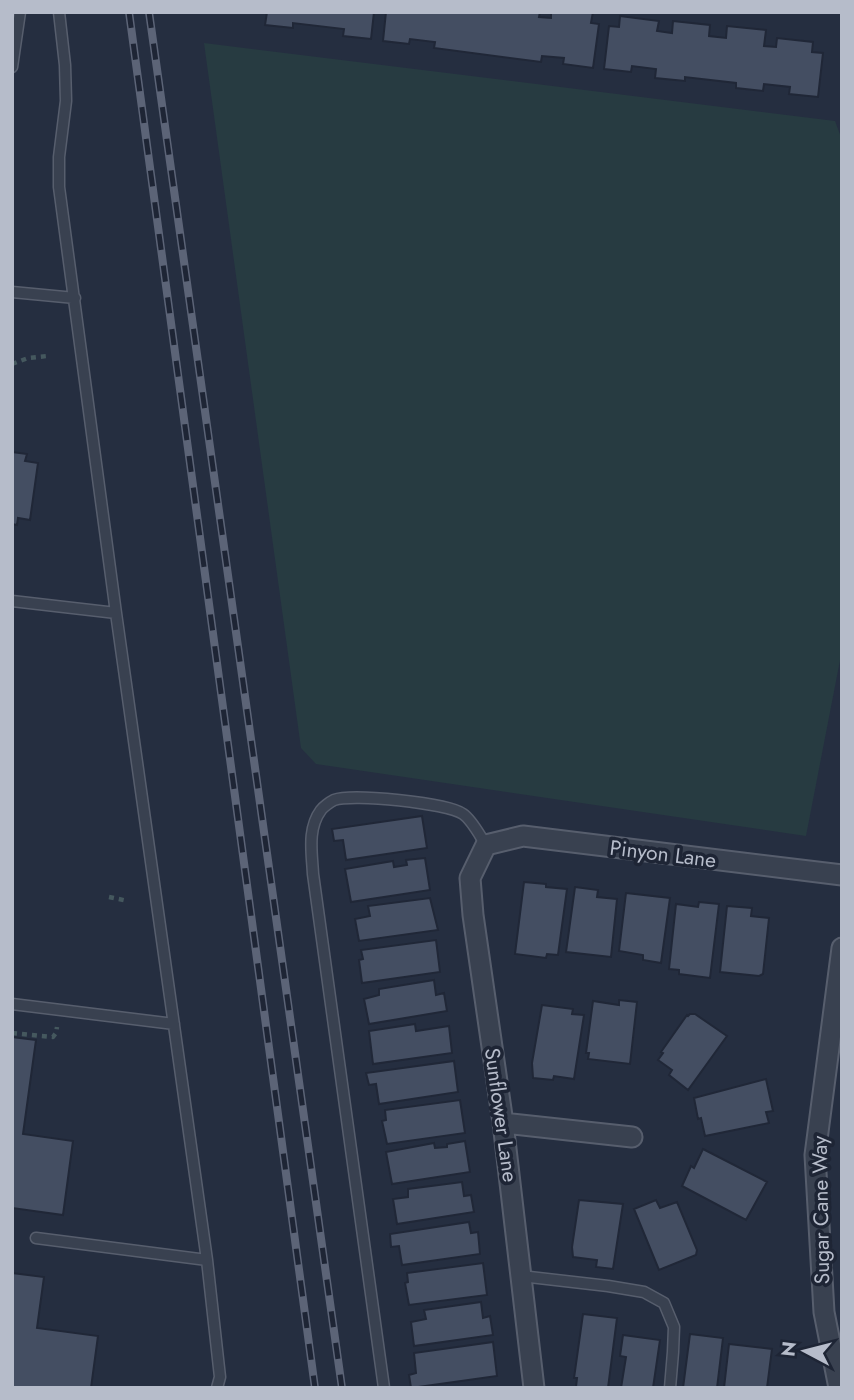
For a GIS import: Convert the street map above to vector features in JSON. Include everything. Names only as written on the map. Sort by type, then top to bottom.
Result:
[{"type":"street","name":"Pinyon Lane","points":[[486,845],[523,836],[842,875]]},
{"type":"street","name":"Sunflower Lane","points":[[486,845],[470,878],[473,915],[503,1123],[534,1388]]},
{"type":"street","name":"Sugar Cane Way","points":[[839,1388],[824,1312],[816,1155],[842,948]]},
{"type":"street","points":[[503,1123],[632,1137]]},
{"type":"lane","points":[[12,67],[20,12]]},
{"type":"lane","points":[[59,12],[66,101],[59,157],[60,187],[116,613],[207,1259],[220,1377],[217,1388]]},
{"type":"lane","points":[[12,292],[75,298]]},
{"type":"lane","points":[[12,601],[116,613]]},
{"type":"lane","points":[[384,1388],[313,874],[312,831],[322,809],[334,800],[367,798],[440,806],[464,814],[486,845]]},
{"type":"lane","points":[[12,1004],[174,1024]]},
{"type":"lane","points":[[36,1238],[207,1259]]},
{"type":"lane","points":[[521,1276],[644,1292],[664,1303],[674,1327],[670,1388]]},
{"type":"path","points":[[12,364],[28,358],[47,356]]},
{"type":"path","points":[[109,898],[128,901]]},
{"type":"path","points":[[12,1033],[53,1037],[57,1027]]},
{"type":"shaded area","points":[[204,43],[835,121],[842,140],[842,650],[806,836],[316,764],[301,748]]},
{"type":"building","points":[[267,12],[374,12],[371,39],[343,36],[344,29],[293,23],[293,28],[265,25]]},
{"type":"building","points":[[386,12],[540,12],[539,17],[551,18],[551,12],[593,12],[591,23],[599,24],[593,68],[563,64],[564,58],[542,56],[541,62],[434,48],[435,42],[410,39],[409,44],[383,41]]},
{"type":"building","points":[[620,16],[659,21],[657,31],[672,33],[673,21],[710,25],[709,36],[726,38],[727,26],[766,30],[764,46],[776,47],[777,38],[813,42],[812,52],[823,53],[818,97],[789,94],[790,87],[764,84],[763,91],[736,88],[736,83],[685,77],[685,81],[655,78],[656,69],[632,66],[631,72],[604,69],[609,26],[619,27]]},
{"type":"building","points":[[12,452],[27,454],[25,461],[38,463],[30,520],[18,518],[17,525],[12,524]]},
{"type":"building","points":[[422,816],[427,848],[346,860],[343,840],[334,841],[332,829]]},
{"type":"building","points":[[425,858],[430,890],[351,902],[345,869],[393,861],[394,867],[407,865],[406,860]]},
{"type":"building","points":[[524,882],[567,889],[558,955],[547,954],[546,958],[515,954]]},
{"type":"building","points":[[575,887],[598,890],[597,897],[617,899],[611,957],[566,952]]},
{"type":"building","points":[[626,893],[670,898],[661,963],[643,960],[643,955],[619,951]]},
{"type":"building","points":[[430,898],[438,930],[359,941],[355,919],[370,916],[368,906]]},
{"type":"building","points":[[699,902],[719,904],[710,978],[679,974],[679,970],[669,969],[676,904],[698,907]]},
{"type":"building","points":[[727,906],[752,908],[751,916],[769,918],[763,974],[759,976],[720,972]]},
{"type":"building","points":[[436,940],[440,972],[362,983],[359,960],[363,959],[361,950]]},
{"type":"building","points":[[434,980],[436,995],[444,993],[447,1011],[369,1024],[364,999],[379,995],[379,989]]},
{"type":"building","points":[[619,1000],[637,1002],[630,1064],[588,1059],[589,1053],[586,1053],[593,1001],[619,1005]]},
{"type":"building","points":[[542,1005],[573,1009],[572,1014],[584,1015],[574,1079],[554,1076],[553,1080],[533,1078],[532,1063]]},
{"type":"building","points":[[690,1014],[695,1014],[727,1036],[688,1090],[669,1075],[672,1070],[658,1060],[663,1053],[661,1052]]},
{"type":"building","points":[[415,1024],[416,1031],[449,1026],[452,1053],[373,1064],[369,1031]]},
{"type":"building","points":[[12,1037],[36,1040],[23,1134],[73,1141],[63,1215],[12,1208]]},
{"type":"building","points":[[454,1061],[458,1092],[379,1104],[376,1084],[369,1085],[366,1073]]},
{"type":"building","points":[[766,1079],[773,1111],[766,1112],[769,1123],[705,1136],[694,1098]]},
{"type":"building","points":[[460,1100],[465,1133],[387,1144],[382,1121],[386,1120],[385,1110]]},
{"type":"building","points":[[465,1141],[470,1172],[392,1184],[386,1152],[434,1143],[435,1148],[447,1147],[447,1144]]},
{"type":"building","points":[[703,1149],[767,1182],[746,1220],[682,1186]]},
{"type":"building","points":[[462,1182],[464,1196],[471,1195],[474,1212],[397,1224],[393,1199],[408,1197],[408,1189]]},
{"type":"building","points":[[579,1200],[623,1204],[613,1269],[596,1267],[597,1260],[573,1257]]},
{"type":"building","points":[[656,1200],[660,1208],[677,1202],[697,1250],[696,1255],[659,1270],[634,1209]]},
{"type":"building","points":[[469,1222],[471,1233],[478,1232],[480,1254],[402,1265],[399,1246],[391,1247],[390,1234]]},
{"type":"building","points":[[483,1263],[487,1295],[409,1305],[405,1283],[408,1282],[407,1273]]},
{"type":"building","points":[[12,1273],[44,1277],[37,1328],[98,1336],[91,1388],[12,1388]]},
{"type":"building","points":[[481,1302],[483,1318],[490,1316],[493,1335],[414,1346],[411,1322],[426,1319],[424,1310]]},
{"type":"building","points":[[583,1314],[617,1318],[608,1388],[576,1387],[577,1378],[574,1378]]},
{"type":"building","points":[[690,1334],[723,1338],[717,1388],[683,1388]]},
{"type":"building","points":[[623,1335],[660,1340],[653,1388],[621,1388],[626,1357],[620,1356]]},
{"type":"building","points":[[493,1342],[497,1376],[411,1388],[409,1375],[416,1373],[414,1353]]},
{"type":"building","points":[[729,1344],[772,1349],[767,1388],[724,1388]]},
{"type":"railway","points":[[129,12],[315,1388]]},
{"type":"railway","points":[[149,12],[342,1388]]}]
